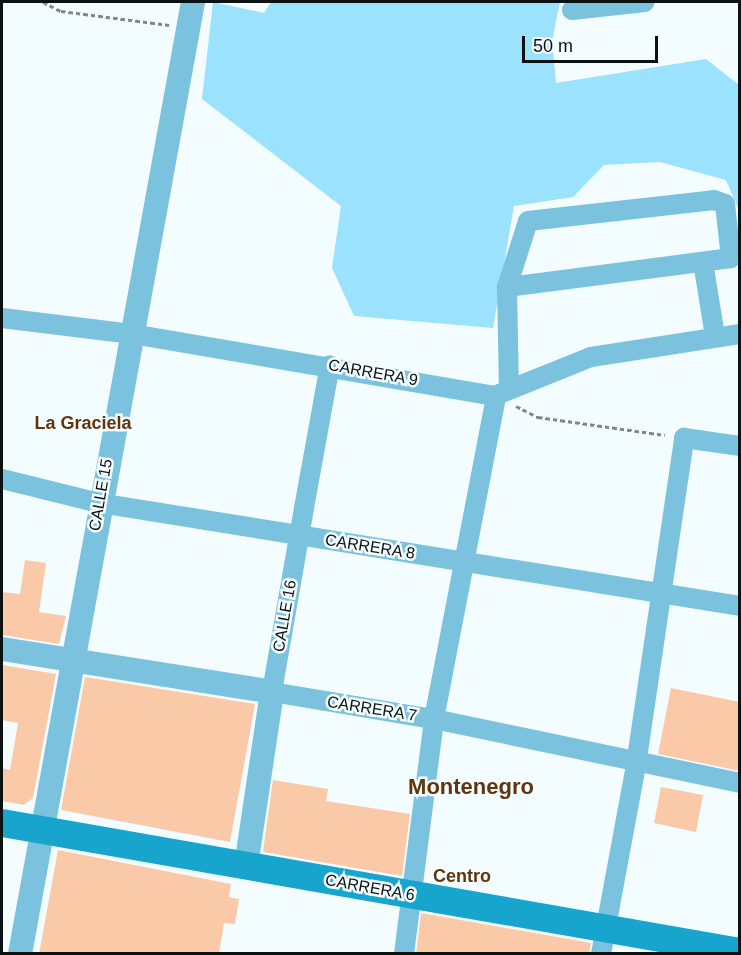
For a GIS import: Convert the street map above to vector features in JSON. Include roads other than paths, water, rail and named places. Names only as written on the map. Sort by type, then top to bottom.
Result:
[{"type":"main road","name":"CARRERA 6","points":[[2,823],[414,896],[604,940],[740,952]]},
{"type":"street","name":"CALLE 15","points":[[20,954],[99,503],[193,2]]},
{"type":"street","points":[[572,10],[645,2]]},
{"type":"street","points":[[404,954],[414,896],[434,719],[464,562],[503,392],[507,287],[528,221],[714,200],[725,204],[731,258],[507,287]]},
{"type":"street","points":[[703,262],[715,336]]},
{"type":"street","name":"CARRERA 9","points":[[2,318],[132,334],[503,392]]},
{"type":"street","points":[[503,392],[591,357],[740,333]]},
{"type":"street","name":"CALLE 16","points":[[246,867],[272,692],[330,365]]},
{"type":"street","points":[[604,940],[636,765],[684,438],[740,446]]},
{"type":"street","name":"CARRERA 8","points":[[2,479],[99,503],[740,606]]},
{"type":"street","name":"CARRERA 7","points":[[2,649],[434,719],[636,765],[740,783]]},
{"type":"district","name":"La Graciela","points":[[83,423]]},
{"type":"district","name":"Montenegro","points":[[471,787]]},
{"type":"district","name":"Centro","points":[[462,876]]}]
